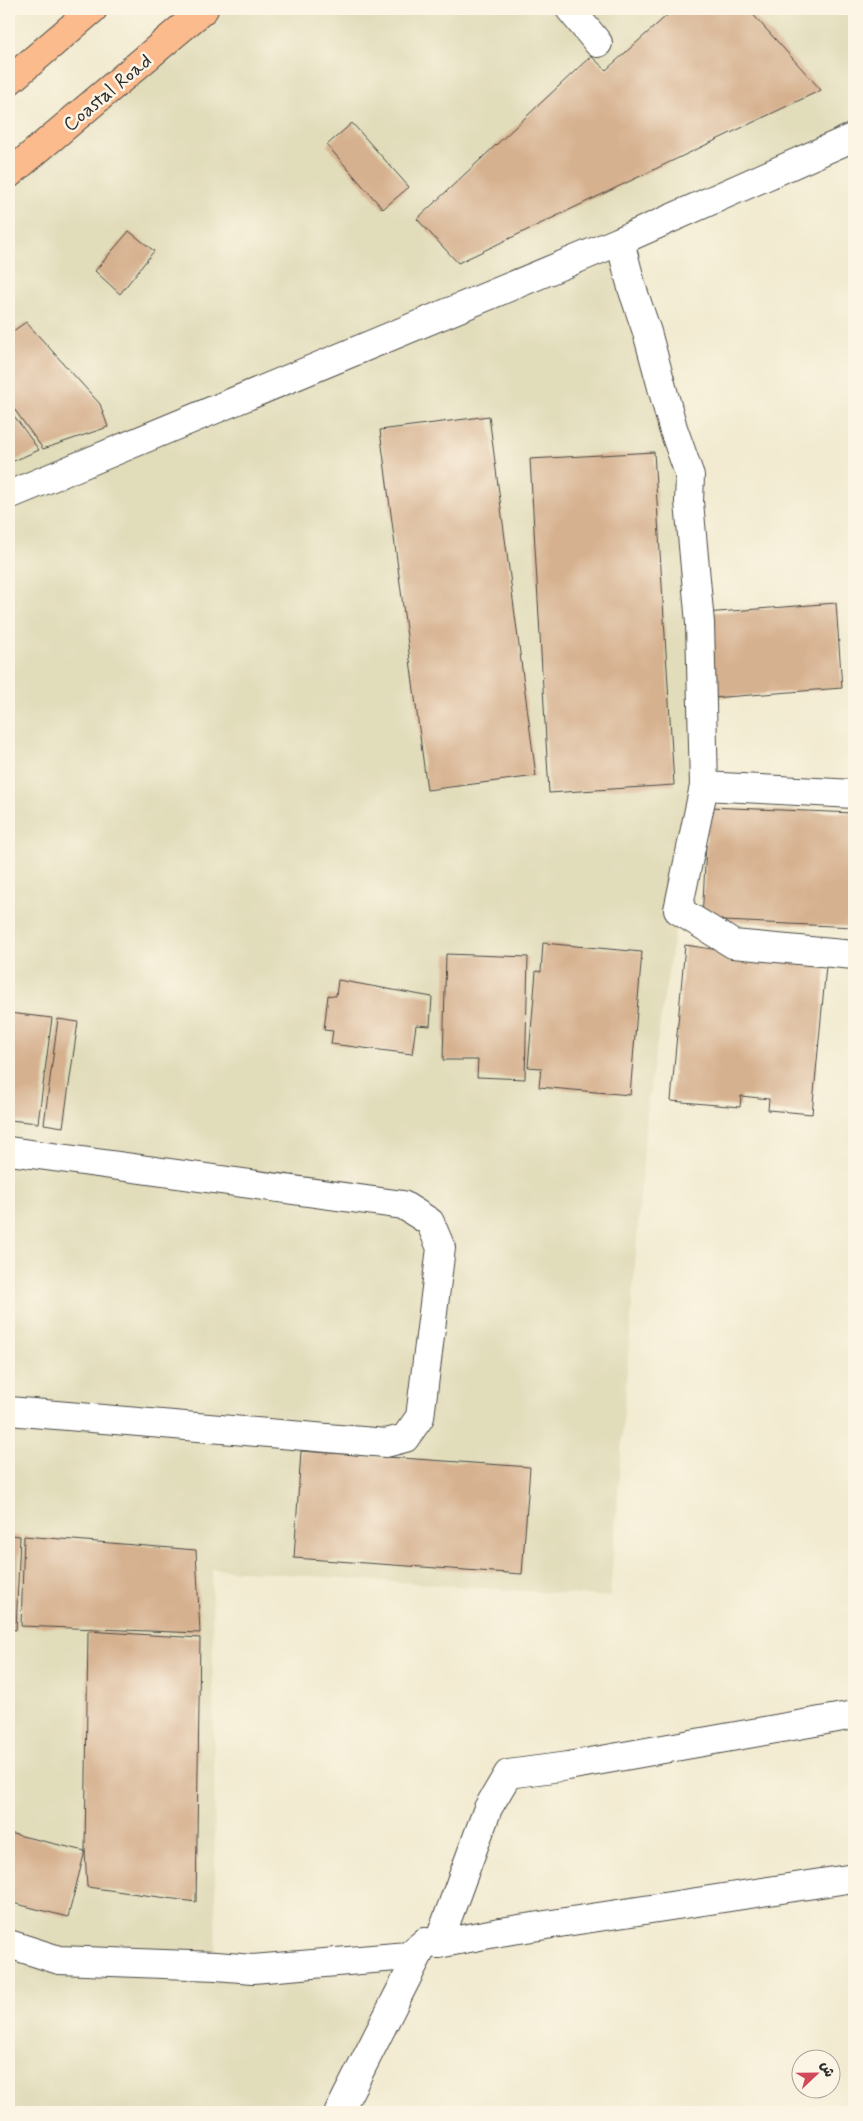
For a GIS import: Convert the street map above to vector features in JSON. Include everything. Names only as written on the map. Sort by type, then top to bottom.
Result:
[{"type":"highway","points":[[9,81],[93,9]]},
{"type":"highway","name":"Coastal Road","points":[[9,174],[204,9]]},
{"type":"street","points":[[570,9],[598,43]]},
{"type":"street","points":[[9,495],[620,241],[854,137]]},
{"type":"street","points":[[620,241],[673,428],[690,476],[690,502],[700,623],[704,786],[678,910],[733,944],[854,956]]},
{"type":"street","points":[[704,786],[854,794]]},
{"type":"street","points":[[9,1152],[403,1205],[430,1222],[441,1248],[420,1417],[404,1438],[386,1443],[9,1411]]},
{"type":"street","points":[[339,2112],[431,1943],[488,1808],[508,1774],[568,1766],[854,1715]]},
{"type":"street","points":[[9,1944],[58,1960],[253,1969],[408,1956],[431,1943],[854,1878]]},
{"type":"shaded area","points":[[204,9],[854,9],[854,137],[620,241],[673,428],[702,679],[678,910],[647,1106],[610,1597],[212,1569],[216,1966],[408,1956],[339,2112],[9,2112],[9,174]]},
{"type":"building","points":[[674,9],[748,9],[821,90],[458,263],[417,219],[591,56],[606,70]]},
{"type":"building","points":[[352,123],[409,187],[383,209],[327,145]]},
{"type":"building","points":[[129,231],[154,251],[120,294],[95,271]]},
{"type":"building","points":[[26,322],[100,404],[108,427],[43,449],[9,402],[9,334]]},
{"type":"building","points":[[9,409],[39,450],[9,463]]},
{"type":"building","points":[[489,416],[536,776],[427,790],[380,430]]},
{"type":"building","points":[[654,452],[674,785],[549,793],[530,459]]},
{"type":"building","points":[[836,603],[842,688],[712,698],[705,613]]},
{"type":"building","points":[[708,807],[854,813],[854,927],[702,920]]},
{"type":"building","points":[[543,943],[642,952],[630,1095],[539,1087],[541,1068],[528,1067],[536,971],[541,972]]},
{"type":"building","points":[[685,945],[826,966],[812,1114],[768,1110],[769,1099],[741,1096],[740,1107],[671,1101]]},
{"type":"building","points":[[446,954],[528,957],[525,1079],[477,1077],[478,1060],[443,1060]]},
{"type":"building","points":[[338,980],[432,997],[430,1026],[416,1025],[412,1054],[331,1044],[333,1031],[324,1030],[328,995],[336,996]]},
{"type":"building","points":[[9,1013],[52,1018],[38,1123],[9,1120]]},
{"type":"building","points":[[58,1019],[78,1022],[63,1127],[44,1124]]},
{"type":"building","points":[[301,1451],[530,1467],[522,1574],[294,1558]]},
{"type":"building","points":[[9,1535],[20,1536],[16,1630],[9,1629]]},
{"type":"building","points":[[24,1536],[196,1550],[200,1633],[21,1626]]},
{"type":"building","points":[[88,1631],[200,1638],[196,1902],[87,1887],[85,1851]]},
{"type":"building","points":[[9,1833],[85,1851],[68,1917],[9,1902]]}]
